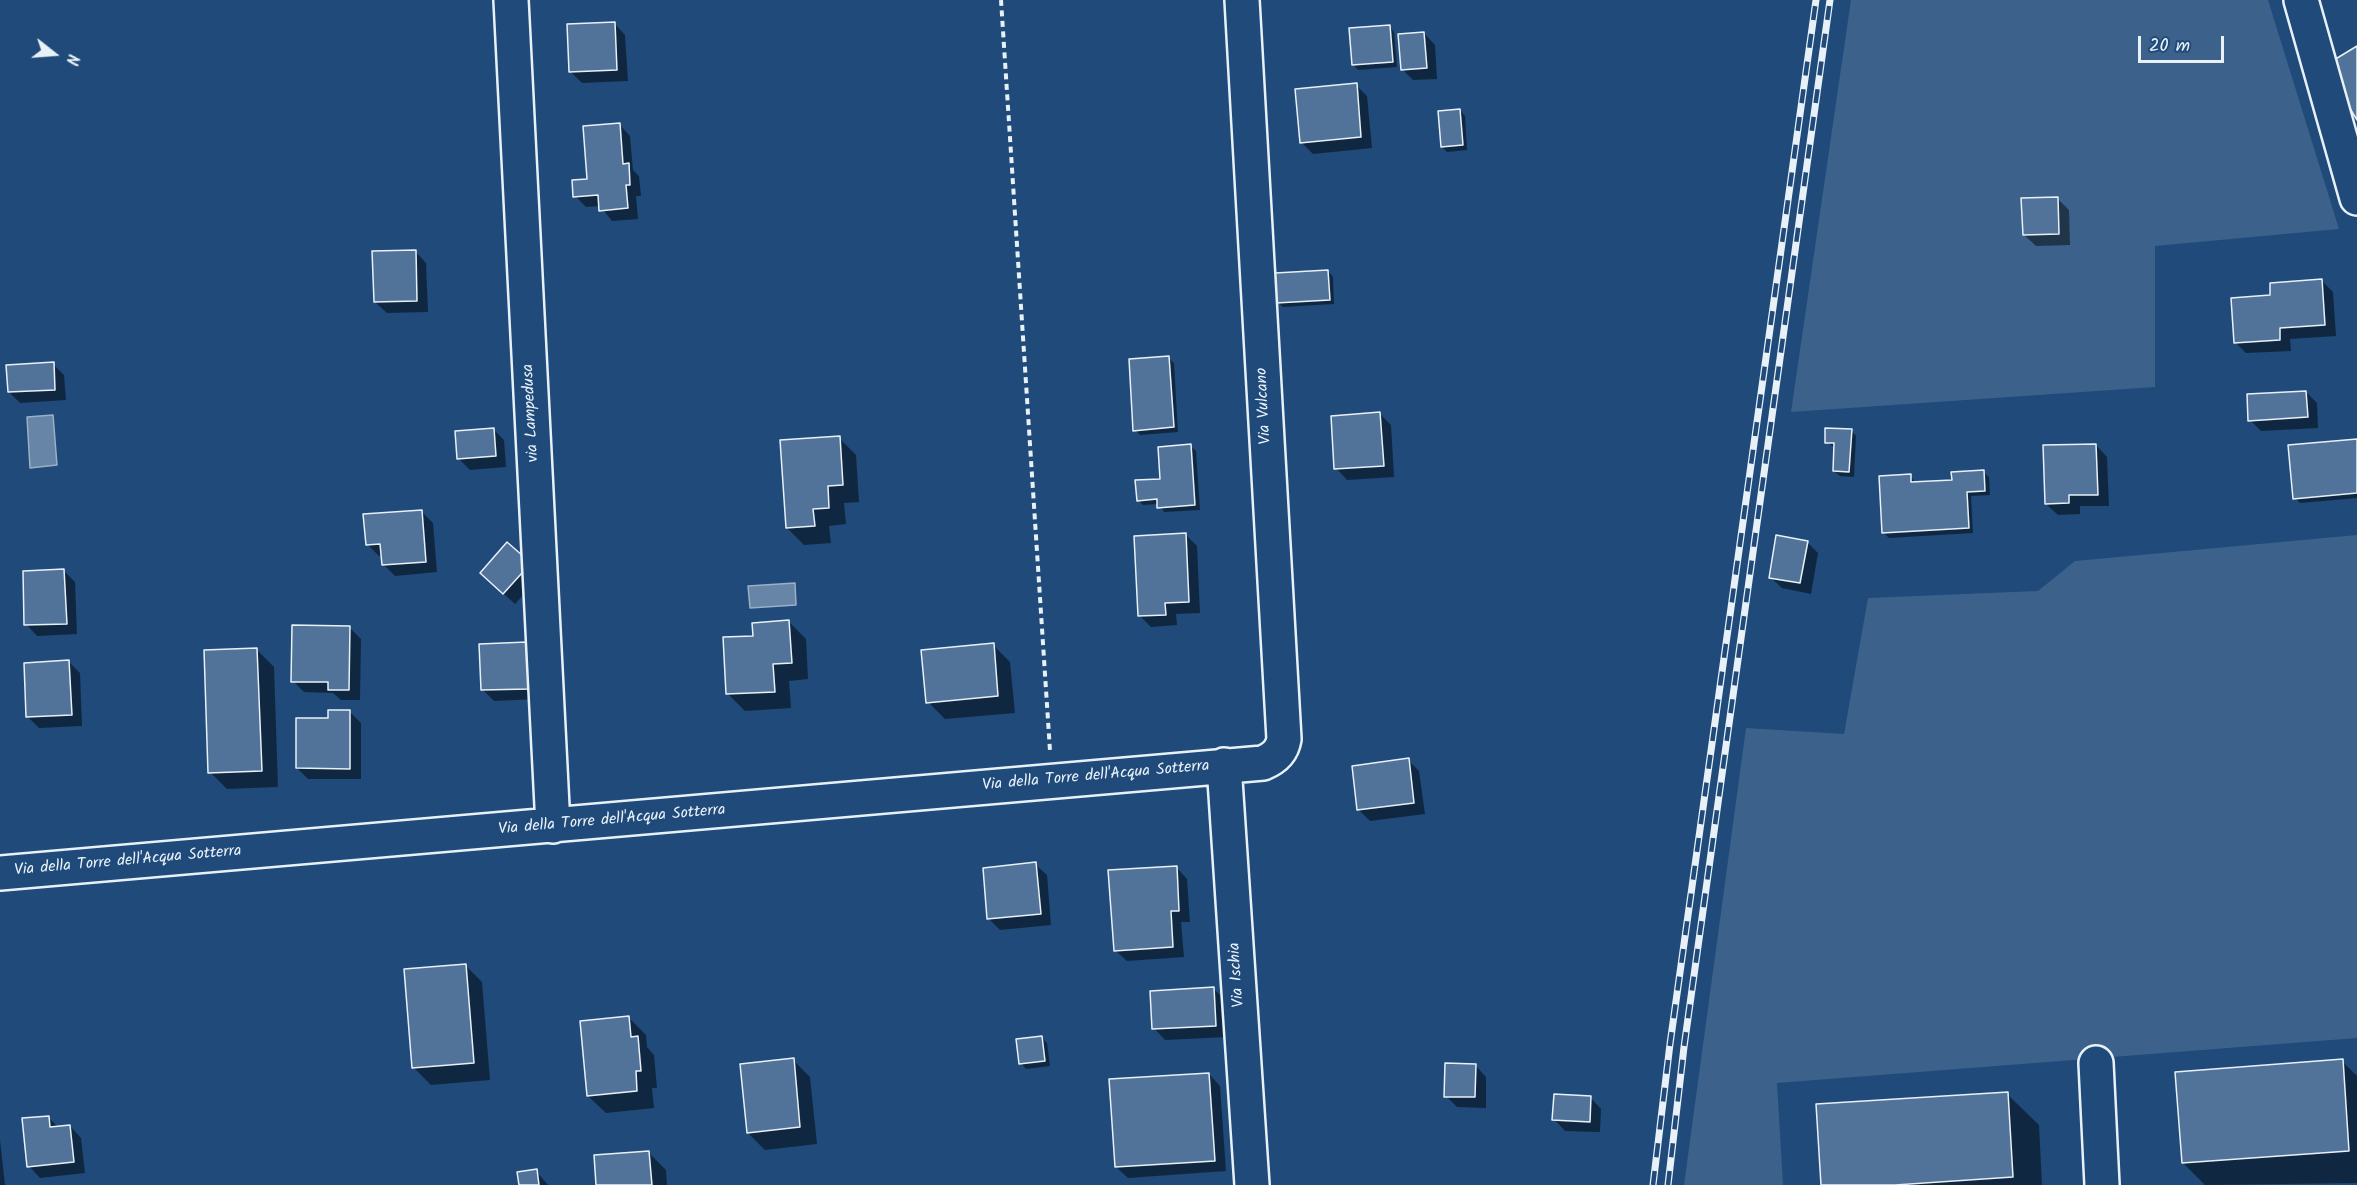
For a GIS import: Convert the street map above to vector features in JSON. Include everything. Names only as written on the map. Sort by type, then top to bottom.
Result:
[{"type":"street","name":"via Lampedusa","points":[[511,0],[553,826]]},
{"type":"street","name":"Via Vulcano","points":[[1224,765],[1263,763],[1280,751],[1284,739],[1242,0]]},
{"type":"street","points":[[2301,0],[2357,198]]},
{"type":"street","name":"Via della Torre dell'Acqua Sotterra","points":[[0,873],[1052,782],[1224,765]]},
{"type":"street","name":"Via Ischia","points":[[1224,765],[1252,1185]]},
{"type":"street","points":[[2096,1063],[2102,1185]]},
{"type":"path","points":[[1001,0],[1052,782]]},
{"type":"shaded area","points":[[1851,0],[2268,0],[2339,229],[2155,246],[2155,387],[1791,412]]},
{"type":"shaded area","points":[[53,415],[57,465],[30,468],[27,417]]},
{"type":"shaded area","points":[[2357,535],[2357,1038],[1777,1083],[1783,1185],[1684,1185],[1746,728],[1844,734],[1868,598],[2038,591],[2075,561]]},
{"type":"shaded area","points":[[795,583],[796,605],[750,608],[748,586]]},
{"type":"building","points":[[615,22],[617,70],[569,72],[567,24]]},
{"type":"building","points":[[1390,25],[1393,62],[1352,65],[1349,28]]},
{"type":"building","points":[[1424,32],[1427,68],[1401,70],[1398,34]]},
{"type":"building","points":[[2357,46],[2357,120],[2324,66]]},
{"type":"building","points":[[1357,83],[1361,137],[1300,143],[1295,89]]},
{"type":"building","points":[[1460,109],[1463,145],[1441,147],[1438,111]]},
{"type":"building","points":[[620,123],[623,164],[629,163],[630,185],[626,185],[628,208],[599,211],[598,195],[573,197],[572,180],[587,179],[583,126]]},
{"type":"building","points":[[2058,197],[2059,234],[2023,235],[2021,198]]},
{"type":"building","points":[[416,250],[417,301],[374,302],[372,251]]},
{"type":"building","points":[[1328,270],[1330,300],[1276,303],[1275,273]]},
{"type":"building","points":[[2322,279],[2325,325],[2280,328],[2280,340],[2234,343],[2231,298],[2270,295],[2270,283]]},
{"type":"building","points":[[1169,356],[1174,427],[1133,431],[1129,359]]},
{"type":"building","points":[[54,362],[55,390],[8,392],[6,365]]},
{"type":"building","points":[[2306,391],[2308,417],[2248,421],[2247,394]]},
{"type":"building","points":[[1380,412],[1384,466],[1334,469],[1331,416]]},
{"type":"building","points":[[494,428],[496,456],[457,459],[455,431]]},
{"type":"building","points":[[1825,428],[1852,429],[1849,472],[1833,471],[1834,443],[1825,443]]},
{"type":"building","points":[[840,436],[843,485],[828,486],[829,508],[813,509],[815,526],[786,528],[780,440]]},
{"type":"building","points":[[2357,439],[2357,493],[2293,499],[2288,445]]},
{"type":"building","points":[[1191,444],[1195,505],[1157,508],[1157,499],[1137,501],[1135,480],[1160,479],[1158,447]]},
{"type":"building","points":[[2096,444],[2098,495],[2069,495],[2069,503],[2045,504],[2043,445]]},
{"type":"building","points":[[1984,470],[1985,491],[1967,492],[1969,528],[1882,533],[1879,476],[1911,474],[1911,482],[1952,480],[1951,472]]},
{"type":"building","points":[[422,510],[426,562],[382,565],[380,544],[366,545],[363,514]]},
{"type":"building","points":[[1186,533],[1189,602],[1165,603],[1166,615],[1138,616],[1134,536]]},
{"type":"building","points":[[1776,535],[1808,541],[1800,583],[1769,578]]},
{"type":"building","points":[[507,542],[531,563],[503,594],[480,573]]},
{"type":"building","points":[[64,569],[67,624],[24,625],[23,571]]},
{"type":"building","points":[[789,620],[792,663],[773,664],[775,692],[726,694],[723,637],[753,636],[752,623]]},
{"type":"building","points":[[292,625],[350,626],[349,690],[328,690],[328,682],[291,682]]},
{"type":"building","points":[[527,642],[529,689],[481,690],[479,644]]},
{"type":"building","points":[[994,643],[998,696],[926,703],[921,650]]},
{"type":"building","points":[[257,648],[262,771],[208,773],[204,650]]},
{"type":"building","points":[[69,660],[72,715],[26,717],[24,663]]},
{"type":"building","points":[[328,710],[350,710],[350,769],[296,768],[296,718],[328,718]]},
{"type":"building","points":[[1409,758],[1414,803],[1357,810],[1352,766]]},
{"type":"building","points":[[1036,862],[1041,914],[987,919],[983,868]]},
{"type":"building","points":[[1177,866],[1179,911],[1171,911],[1173,947],[1114,951],[1108,870]]},
{"type":"building","points":[[466,964],[474,1063],[412,1068],[404,969]]},
{"type":"building","points":[[1214,987],[1216,1026],[1152,1029],[1150,991]]},
{"type":"building","points":[[629,1016],[631,1037],[638,1036],[641,1071],[636,1071],[637,1091],[587,1096],[580,1021]]},
{"type":"building","points":[[1042,1036],[1045,1061],[1019,1064],[1016,1039]]},
{"type":"building","points":[[794,1058],[800,1127],[747,1133],[740,1064]]},
{"type":"building","points":[[2343,1059],[2349,1151],[2182,1163],[2175,1072]]},
{"type":"building","points":[[1445,1063],[1476,1064],[1475,1097],[1444,1097]]},
{"type":"building","points":[[1209,1073],[1215,1161],[1115,1167],[1109,1079]]},
{"type":"building","points":[[2008,1092],[2013,1177],[1895,1185],[1821,1185],[1816,1104]]},
{"type":"building","points":[[1554,1094],[1591,1096],[1590,1122],[1552,1120]]},
{"type":"building","points":[[49,1116],[50,1127],[70,1125],[74,1162],[27,1167],[22,1118]]},
{"type":"building","points":[[649,1151],[652,1185],[596,1185],[594,1155]]},
{"type":"building","points":[[537,1169],[539,1185],[519,1185],[517,1172]]},
{"type":"railway","points":[[1653,1185],[1670,1044],[1816,0]]},
{"type":"railway","points":[[1668,1185],[1684,1047],[1830,0]]}]
